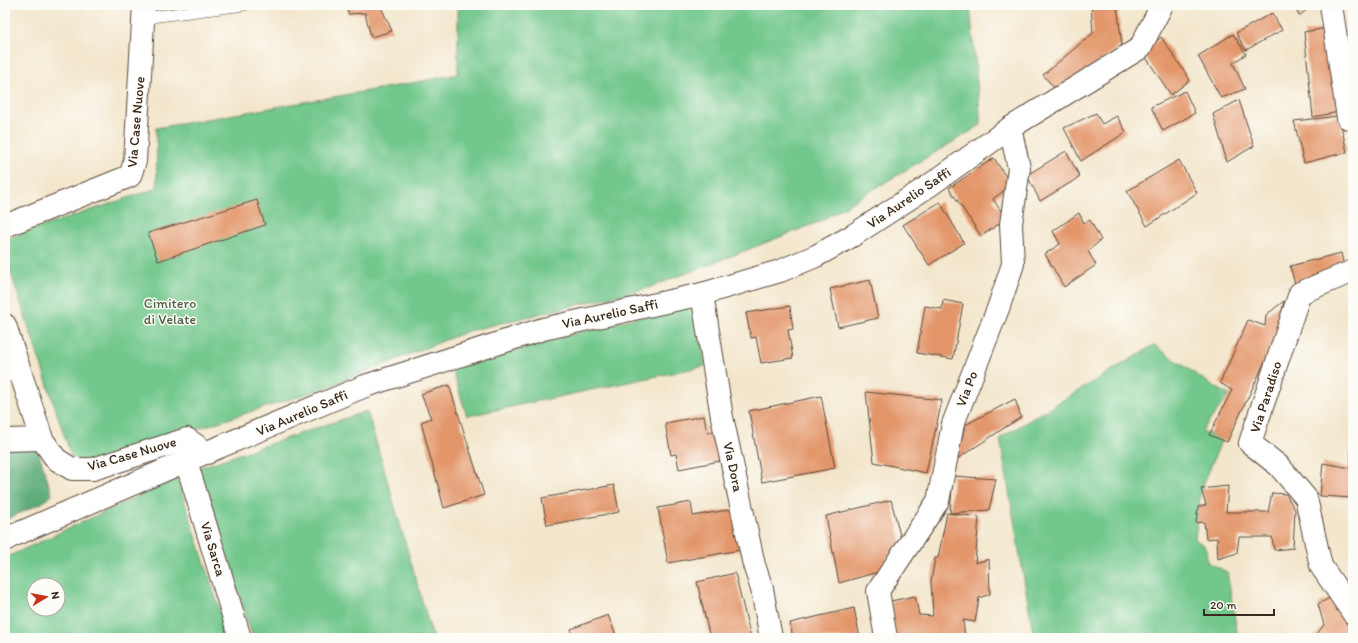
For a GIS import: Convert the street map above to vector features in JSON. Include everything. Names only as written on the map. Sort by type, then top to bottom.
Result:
[{"type":"street","name":"Via Aurelio Saffi","points":[[5,540],[186,461],[365,386],[543,329],[702,294],[780,271],[816,256],[852,236],[930,185],[1010,128],[1140,48],[1162,5]]},
{"type":"street","points":[[1331,5],[1348,118],[1353,117]]},
{"type":"street","name":"Via Case Nuove","points":[[5,226],[130,176],[135,161],[144,12]]},
{"type":"street","name":"Via Po","points":[[886,638],[878,591],[938,501],[953,424],[999,306],[1013,264],[1011,224],[1019,168],[1010,128]]},
{"type":"street","name":"Via Paradiso","points":[[1353,271],[1300,293],[1250,443],[1279,466],[1306,498],[1321,566],[1353,613]]},
{"type":"street","name":"Via Dora","points":[[702,294],[722,417],[754,565],[762,589],[771,638]]},
{"type":"street","name":"Via Case Nuove","points":[[5,325],[13,375],[42,439],[56,459],[72,469],[93,469],[187,439],[207,453]]},
{"type":"street","points":[[5,440],[42,439]]},
{"type":"street","name":"Via Sarca","points":[[186,461],[240,638]]},
{"type":"lane","points":[[144,12],[244,5]]},
{"type":"green space","name":"Cimitero di Velate","points":[[458,5],[970,5],[981,125],[819,222],[648,288],[468,331],[325,388],[75,468],[5,255],[5,239],[157,188],[156,128],[458,74]]},
{"type":"green space","points":[[696,303],[705,366],[467,416],[452,369],[594,328]]},
{"type":"green space","points":[[1154,345],[1207,382],[1229,395],[1202,431],[1222,439],[1201,490],[1195,539],[1206,547],[1207,562],[1227,572],[1238,638],[1034,638],[1000,438]]},
{"type":"green space","points":[[367,411],[433,638],[253,638],[198,468]]},
{"type":"green space","points":[[36,443],[52,495],[42,503],[5,520],[5,445]]},
{"type":"green space","points":[[177,478],[229,638],[5,638],[5,558]]},
{"type":"building","points":[[347,5],[380,5],[392,31],[371,37],[365,13],[348,14]]},
{"type":"building","points":[[1091,5],[1117,5],[1122,45],[1058,92],[1043,75],[1093,33]]},
{"type":"building","points":[[1294,5],[1313,5],[1299,16]]},
{"type":"building","points":[[1272,13],[1282,30],[1246,50],[1236,33]]},
{"type":"building","points":[[1327,28],[1339,112],[1313,117],[1304,32]]},
{"type":"building","points":[[1233,34],[1246,54],[1233,63],[1245,89],[1221,98],[1198,56]]},
{"type":"building","points":[[1161,37],[1190,80],[1171,95],[1143,53]]},
{"type":"building","points":[[1185,91],[1195,113],[1163,131],[1151,107]]},
{"type":"building","points":[[1239,100],[1254,146],[1227,162],[1213,114]]},
{"type":"building","points":[[1096,113],[1102,124],[1117,116],[1126,132],[1081,161],[1064,128]]},
{"type":"building","points":[[1339,116],[1347,152],[1304,163],[1294,121]]},
{"type":"building","points":[[1066,151],[1080,177],[1040,201],[1027,175]]},
{"type":"building","points":[[994,158],[1011,185],[993,199],[1006,219],[981,236],[949,188]]},
{"type":"building","points":[[1179,160],[1197,193],[1147,226],[1127,191]]},
{"type":"building","points":[[257,200],[265,225],[158,261],[148,233]]},
{"type":"building","points":[[940,202],[964,243],[929,265],[903,225]]},
{"type":"building","points":[[1079,213],[1084,223],[1090,220],[1101,240],[1088,251],[1096,265],[1064,287],[1045,254],[1060,244],[1053,231]]},
{"type":"building","points":[[1341,253],[1345,271],[1296,288],[1290,266]]},
{"type":"building","points":[[870,280],[878,318],[838,327],[830,289]]},
{"type":"building","points":[[943,300],[963,304],[953,359],[917,353],[925,306],[942,309]]},
{"type":"building","points":[[1284,301],[1278,334],[1227,442],[1209,435],[1232,390],[1220,383],[1248,320],[1265,326],[1266,315]]},
{"type":"building","points":[[790,306],[793,329],[788,330],[793,358],[761,363],[756,337],[751,338],[746,313]]},
{"type":"building","points":[[449,385],[484,495],[444,508],[421,422],[431,418],[421,394]]},
{"type":"building","points":[[866,392],[942,400],[926,473],[874,462]]},
{"type":"building","points":[[821,396],[835,468],[762,482],[749,411]]},
{"type":"building","points":[[1015,399],[1021,417],[957,459],[965,425]]},
{"type":"building","points":[[704,416],[707,433],[715,431],[720,461],[679,469],[676,454],[671,455],[665,423]]},
{"type":"building","points":[[1351,444],[1353,445],[1353,498],[1320,496],[1323,463],[1351,468]]},
{"type":"building","points":[[953,476],[996,479],[989,510],[950,513]]},
{"type":"building","points":[[614,485],[619,512],[547,525],[542,498]]},
{"type":"building","points":[[1228,486],[1226,512],[1268,512],[1272,493],[1286,494],[1295,510],[1293,548],[1274,550],[1272,537],[1239,537],[1237,553],[1218,559],[1217,538],[1206,539],[1204,522],[1196,523],[1198,507],[1206,505],[1201,489]]},
{"type":"building","points":[[891,500],[901,539],[878,572],[839,583],[826,516]]},
{"type":"building","points":[[691,502],[693,516],[733,509],[740,550],[668,563],[658,508]]},
{"type":"building","points":[[947,513],[979,517],[975,563],[989,559],[990,594],[979,598],[975,622],[963,620],[965,638],[896,638],[891,601],[915,596],[919,615],[933,616],[931,581],[935,558],[938,558]]},
{"type":"building","points":[[735,573],[751,638],[710,638],[697,582]]},
{"type":"building","points":[[1330,598],[1353,633],[1353,638],[1316,638],[1315,636],[1324,625],[1318,604]]},
{"type":"building","points":[[854,608],[860,638],[793,638],[790,623]]},
{"type":"building","points":[[608,615],[617,638],[574,638],[571,629]]}]
